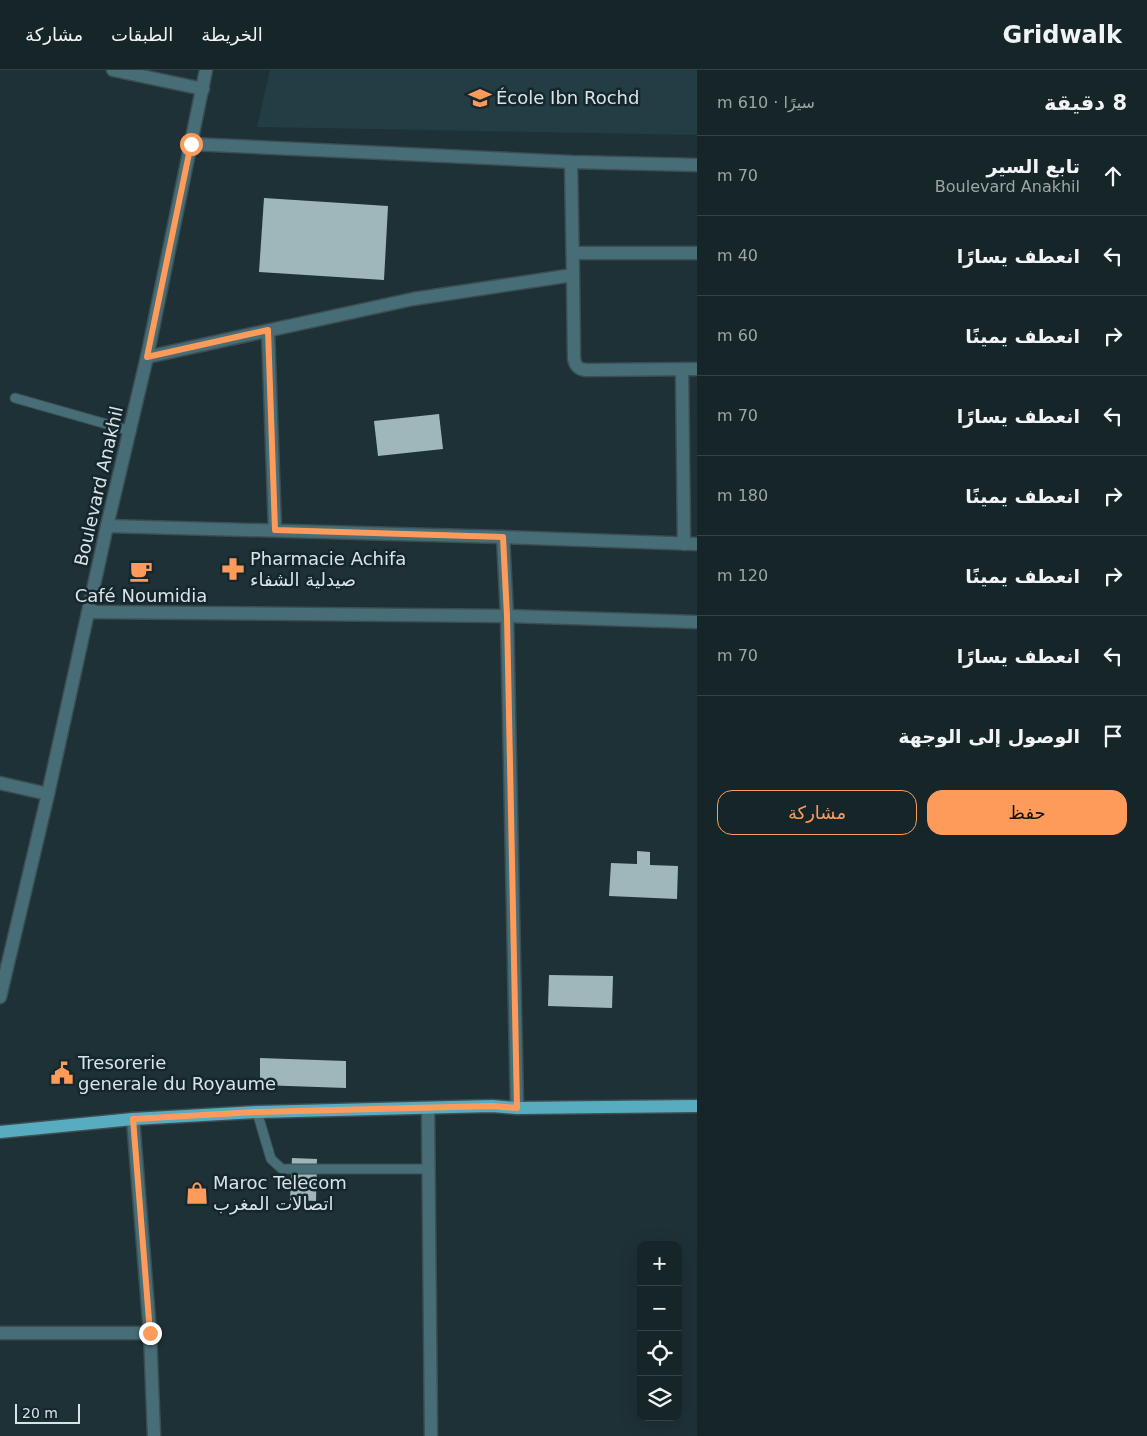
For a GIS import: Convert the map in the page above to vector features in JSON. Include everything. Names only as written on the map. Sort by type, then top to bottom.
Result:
[{"type":"main road","points":[[0,1132],[133,1119],[257,1112],[492,1106],[517,1108],[697,1106]]},
{"type":"street","points":[[113,70],[202,89]]},
{"type":"street","name":"Boulevard Anakhil","points":[[0,997],[48,794],[107,526],[131,431],[206,70]]},
{"type":"street","points":[[191,144],[697,166]]},
{"type":"street","points":[[571,162],[574,358],[578,368],[586,370],[697,369]]},
{"type":"street","points":[[573,253],[697,253]]},
{"type":"street","points":[[147,357],[413,300],[573,275]]},
{"type":"street","points":[[268,330],[275,530]]},
{"type":"street","points":[[107,526],[691,544],[682,369]]},
{"type":"street","points":[[503,537],[507,616],[517,1108]]},
{"type":"street","points":[[88,612],[507,616],[697,622]]},
{"type":"street","points":[[0,783],[48,794]]},
{"type":"street","points":[[428,1109],[431,1436]]},
{"type":"street","points":[[133,1119],[150,1333],[154,1436]]},
{"type":"street","points":[[0,1332],[150,1333]]},
{"type":"lane","points":[[15,398],[131,431]]},
{"type":"lane","points":[[257,1112],[271,1159],[282,1169],[428,1169]]},
{"type":"shaded area","name":"École Ibn Rochd","points":[[270,70],[697,70],[697,135],[257,127]]},
{"type":"building","points":[[264,198],[388,206],[384,280],[259,272]]},
{"type":"building","points":[[439,414],[443,449],[378,456],[374,421]]},
{"type":"building","points":[[637,851],[650,852],[650,865],[678,866],[677,899],[609,896],[611,863],[637,864]]},
{"type":"building","points":[[549,975],[613,976],[612,1008],[548,1006]]},
{"type":"building","points":[[260,1058],[346,1061],[346,1088],[260,1085]]},
{"type":"building","points":[[292,1158],[317,1159],[316,1201],[290,1200]]},
{"type":"place","name":"École Ibn Rochd","points":[[480,98]]},
{"type":"place","name":"Pharmacie Achifa صيدلية الشفاء","points":[[233,569]]},
{"type":"place","name":"Café Noumidia","points":[[141,571]]},
{"type":"place","name":"Tresorerie generale du Royaume","points":[[62,1073]]},
{"type":"place","name":"Maroc Telecom اتصالات المغرب","points":[[197,1193]]},
{"type":"route","points":[[150,1333],[133,1119],[257,1112],[492,1106],[517,1108],[507,616],[503,537],[275,530],[268,330],[147,357],[191,144]]}]
